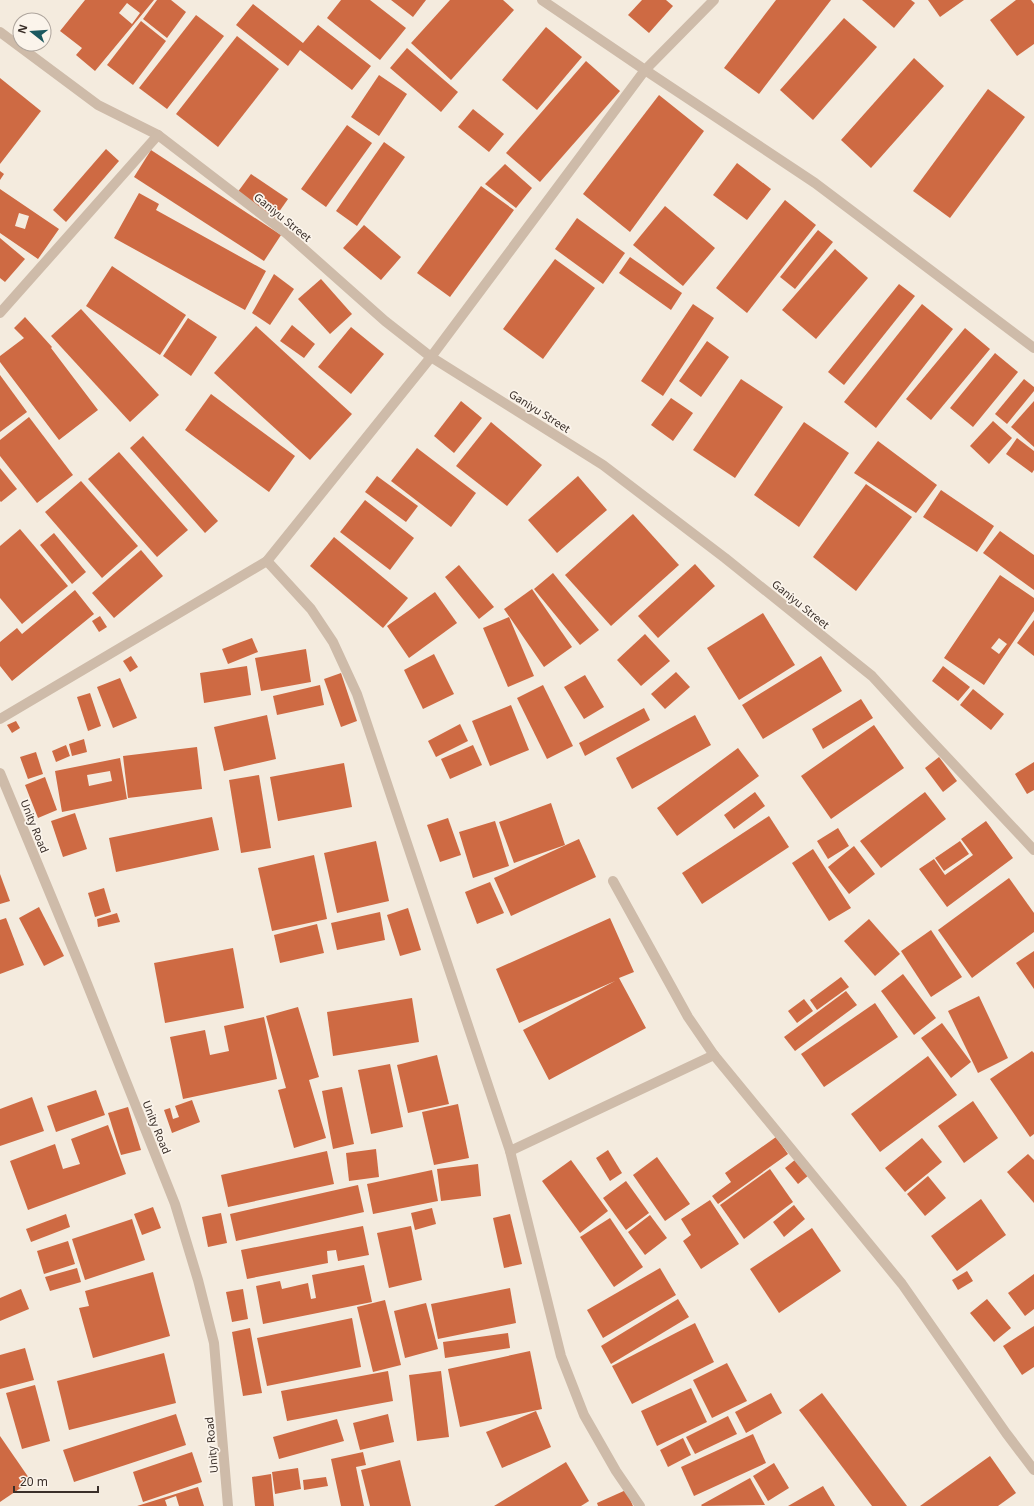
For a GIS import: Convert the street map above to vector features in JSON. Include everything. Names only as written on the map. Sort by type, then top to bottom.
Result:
[{"type":"street","points":[[542,0],[815,183],[1034,348]]},
{"type":"street","points":[[0,720],[267,561],[431,357],[645,70],[714,0]]},
{"type":"street","name":"Ganiyu Street","points":[[0,32],[98,105],[158,135],[286,233],[385,321],[431,357],[603,465],[725,558],[872,676],[1034,850]]},
{"type":"street","points":[[0,313],[158,135]]},
{"type":"street","points":[[267,561],[311,609],[333,642],[357,694],[510,1151],[561,1356],[584,1415],[616,1471],[640,1506]]},
{"type":"street","name":"Unity Road","points":[[0,773],[83,974],[174,1204],[198,1280],[214,1343],[228,1506]]},
{"type":"street","points":[[613,881],[688,1017],[714,1055],[902,1284],[1006,1433],[1034,1470]]},
{"type":"street","points":[[510,1151],[714,1055]]},
{"type":"building","points":[[85,0],[154,0],[95,71],[76,55],[82,48],[60,31]],"holes":[[[127,3],[140,13],[132,24],[119,13]]]},
{"type":"building","points":[[157,0],[171,0],[186,12],[167,38],[143,19]]},
{"type":"building","points":[[341,0],[370,0],[406,28],[380,60],[327,18]]},
{"type":"building","points":[[391,0],[426,0],[413,17]]},
{"type":"building","points":[[450,0],[503,0],[514,10],[451,80],[411,43]]},
{"type":"building","points":[[642,0],[666,0],[673,6],[649,33],[628,15]]},
{"type":"building","points":[[776,0],[831,0],[759,94],[724,68]]},
{"type":"building","points":[[862,0],[911,0],[915,3],[894,28]]},
{"type":"building","points":[[928,0],[964,0],[940,17]]},
{"type":"building","points":[[1016,0],[1031,0],[1034,4],[1034,44],[1017,56],[990,20]]},
{"type":"building","points":[[253,4],[303,43],[318,25],[371,66],[352,90],[300,50],[288,66],[236,25]]},
{"type":"building","points":[[196,15],[224,36],[167,109],[139,88]]},
{"type":"building","points":[[844,18],[877,47],[813,120],[780,90]]},
{"type":"building","points":[[141,21],[166,41],[133,85],[107,65]]},
{"type":"building","points":[[546,27],[582,57],[537,110],[502,80]]},
{"type":"building","points":[[237,36],[279,69],[218,147],[176,114]]},
{"type":"building","points":[[407,48],[458,92],[441,112],[390,68]]},
{"type":"building","points":[[914,58],[944,86],[871,168],[841,140]]},
{"type":"building","points":[[586,61],[620,91],[540,182],[506,153]]},
{"type":"building","points":[[379,75],[407,94],[379,136],[351,117]]},
{"type":"building","points":[[0,78],[41,111],[0,164]]},
{"type":"building","points":[[988,89],[1025,117],[950,218],[913,191]]},
{"type":"building","points":[[659,95],[704,131],[630,232],[583,194]]},
{"type":"building","points":[[473,109],[504,134],[489,152],[458,127]]},
{"type":"building","points":[[347,125],[372,143],[326,207],[301,189]]},
{"type":"building","points":[[384,142],[405,157],[357,226],[336,211]]},
{"type":"building","points":[[106,149],[119,161],[66,222],[53,210]]},
{"type":"building","points":[[151,150],[281,235],[264,261],[134,177]]},
{"type":"building","points":[[737,163],[771,189],[747,220],[713,195]]},
{"type":"building","points":[[505,164],[532,188],[516,208],[485,184]]},
{"type":"building","points":[[0,171],[4,174],[0,180]]},
{"type":"building","points":[[251,174],[288,199],[274,219],[237,193]]},
{"type":"building","points":[[481,186],[514,210],[450,297],[417,273]]},
{"type":"building","points":[[0,189],[59,229],[38,259],[0,233]],"holes":[[[19,213],[29,216],[25,229],[15,226]]]},
{"type":"building","points":[[139,193],[159,204],[156,210],[266,271],[245,310],[114,238]]},
{"type":"building","points":[[785,200],[816,225],[747,313],[716,288]]},
{"type":"building","points":[[665,206],[715,248],[683,286],[633,245]]},
{"type":"building","points":[[577,218],[625,253],[603,284],[555,249]]},
{"type":"building","points":[[364,225],[401,257],[381,280],[343,248]]},
{"type":"building","points":[[818,230],[833,242],[795,289],[780,277]]},
{"type":"building","points":[[0,238],[25,259],[5,282],[0,278]]},
{"type":"building","points":[[835,249],[868,278],[816,339],[782,310]]},
{"type":"building","points":[[630,257],[682,293],[671,310],[619,273]]},
{"type":"building","points":[[555,259],[595,288],[543,359],[503,329]]},
{"type":"building","points":[[112,266],[186,315],[160,355],[86,306]]},
{"type":"building","points":[[274,274],[294,289],[270,325],[252,313]]},
{"type":"building","points":[[321,279],[352,314],[330,334],[298,299]]},
{"type":"building","points":[[899,284],[915,296],[844,385],[828,372]]},
{"type":"building","points":[[693,304],[714,318],[663,396],[641,381]]},
{"type":"building","points":[[922,304],[953,329],[876,428],[844,402]]},
{"type":"building","points":[[81,309],[159,395],[130,422],[51,336]]},
{"type":"building","points":[[25,317],[52,347],[51,348],[98,410],[59,440],[0,362],[0,356],[24,338],[14,328]]},
{"type":"building","points":[[188,318],[217,337],[191,376],[163,356]]},
{"type":"building","points":[[292,325],[315,344],[304,358],[280,341]]},
{"type":"building","points":[[256,326],[352,414],[310,460],[214,373]]},
{"type":"building","points":[[351,327],[384,354],[351,394],[318,367]]},
{"type":"building","points":[[965,328],[990,349],[931,420],[906,399]]},
{"type":"building","points":[[707,341],[729,357],[701,397],[679,381]]},
{"type":"building","points":[[995,353],[1018,372],[973,427],[950,408]]},
{"type":"building","points":[[0,375],[27,412],[0,432]]},
{"type":"building","points":[[741,379],[783,407],[735,478],[693,450]]},
{"type":"building","points":[[1024,379],[1034,387],[1034,391],[1007,424],[995,414]]},
{"type":"building","points":[[211,394],[295,456],[269,492],[185,430]]},
{"type":"building","points":[[671,398],[693,413],[673,441],[651,425]]},
{"type":"building","points":[[461,401],[482,418],[454,453],[434,436]]},
{"type":"building","points":[[1034,401],[1034,447],[1011,427]]},
{"type":"building","points":[[29,417],[73,475],[37,503],[0,456],[0,440]]},
{"type":"building","points":[[993,421],[1012,438],[989,464],[970,446]]},
{"type":"building","points":[[491,422],[542,465],[507,506],[456,466]]},
{"type":"building","points":[[804,422],[849,453],[799,527],[754,495]]},
{"type":"building","points":[[143,436],[218,521],[205,533],[130,448]]},
{"type":"building","points":[[1017,438],[1034,451],[1034,470],[1032,473],[1006,454]]},
{"type":"building","points":[[878,441],[937,485],[916,513],[854,473]]},
{"type":"building","points":[[417,448],[476,493],[451,527],[391,481]]},
{"type":"building","points":[[119,452],[188,530],[157,557],[88,479]]},
{"type":"building","points":[[0,468],[17,489],[1,502],[0,501]]},
{"type":"building","points":[[377,476],[418,506],[406,522],[365,492]]},
{"type":"building","points":[[578,476],[607,510],[557,553],[528,520]]},
{"type":"building","points":[[81,481],[138,546],[102,578],[45,512]]},
{"type":"building","points":[[866,484],[912,517],[856,591],[813,557]]},
{"type":"building","points":[[941,490],[994,526],[977,552],[923,517]]},
{"type":"building","points":[[365,500],[414,538],[390,570],[340,532]]},
{"type":"building","points":[[633,514],[679,565],[611,626],[565,575]]},
{"type":"building","points":[[20,529],[68,586],[22,624],[0,598],[0,546]]},
{"type":"building","points":[[1000,531],[1034,555],[1034,590],[983,553]]},
{"type":"building","points":[[54,533],[86,572],[72,584],[40,545]]},
{"type":"building","points":[[334,537],[408,598],[383,628],[310,566]]},
{"type":"building","points":[[141,550],[163,576],[114,618],[92,593]]},
{"type":"building","points":[[695,564],[715,586],[658,638],[638,616]]},
{"type":"building","points":[[459,565],[494,607],[479,619],[445,577]]},
{"type":"building","points":[[553,573],[599,630],[580,645],[534,589]]},
{"type":"building","points":[[1000,575],[1034,598],[1034,611],[984,685],[944,658]],"holes":[[[999,638],[1007,644],[999,654],[991,648]]]},
{"type":"building","points":[[532,589],[572,647],[544,667],[504,609]]},
{"type":"building","points":[[75,590],[94,614],[12,681],[0,666],[0,642],[17,628],[22,634]]},
{"type":"building","points":[[435,592],[457,623],[409,658],[387,626]]},
{"type":"building","points":[[763,613],[795,665],[739,700],[707,648]]},
{"type":"building","points":[[100,616],[107,627],[99,632],[92,621]]},
{"type":"building","points":[[509,617],[534,676],[508,687],[483,628]]},
{"type":"building","points":[[1034,620],[1034,656],[1017,643]]},
{"type":"building","points":[[645,634],[670,661],[641,686],[617,660]]},
{"type":"building","points":[[252,638],[258,652],[228,664],[222,649]]},
{"type":"building","points":[[306,649],[311,682],[261,691],[255,658]]},
{"type":"building","points":[[434,654],[454,694],[423,709],[404,670]]},
{"type":"building","points":[[131,656],[138,667],[130,672],[123,661]]},
{"type":"building","points":[[821,656],[842,691],[763,739],[742,705]]},
{"type":"building","points":[[247,666],[251,695],[204,703],[200,673]]},
{"type":"building","points":[[943,666],[970,687],[958,701],[932,681]]},
{"type":"building","points":[[676,672],[690,687],[665,709],[651,694]]},
{"type":"building","points":[[341,673],[357,721],[341,727],[324,679]]},
{"type":"building","points":[[585,675],[604,707],[584,719],[564,687]]},
{"type":"building","points":[[120,678],[137,718],[113,728],[97,687]]},
{"type":"building","points":[[320,685],[324,705],[277,715],[273,696]]},
{"type":"building","points":[[543,685],[573,746],[547,759],[517,698]]},
{"type":"building","points":[[973,689],[1004,714],[991,730],[960,705]]},
{"type":"building","points":[[90,693],[101,726],[88,731],[77,697]]},
{"type":"building","points":[[861,699],[873,718],[823,749],[812,729]]},
{"type":"building","points":[[511,705],[529,750],[490,766],[472,721]]},
{"type":"building","points":[[644,708],[650,720],[585,756],[579,743]]},
{"type":"building","points":[[267,715],[276,759],[224,771],[214,727]]},
{"type":"building","points":[[695,715],[711,745],[632,789],[616,758]]},
{"type":"building","points":[[16,721],[20,728],[12,733],[7,725]]},
{"type":"building","points":[[460,724],[468,741],[436,757],[428,741]]},
{"type":"building","points":[[874,725],[904,768],[831,819],[801,776]]},
{"type":"building","points":[[84,739],[87,752],[72,756],[69,744]]},
{"type":"building","points":[[66,745],[70,756],[56,762],[52,751]]},
{"type":"building","points":[[473,745],[482,765],[450,779],[441,759]]},
{"type":"building","points":[[197,747],[202,789],[128,798],[123,756]]},
{"type":"building","points":[[738,748],[759,776],[677,836],[657,808]]},
{"type":"building","points":[[36,752],[43,774],[28,779],[20,757]]},
{"type":"building","points":[[939,757],[957,781],[943,792],[925,768]]},
{"type":"building","points":[[120,758],[127,799],[62,812],[55,771]],"holes":[[[110,771],[112,781],[89,786],[87,775]]]},
{"type":"building","points":[[1034,762],[1034,790],[1027,794],[1015,774]]},
{"type":"building","points":[[344,763],[352,807],[278,821],[270,777]]},
{"type":"building","points":[[259,775],[271,848],[241,853],[229,780]]},
{"type":"building","points":[[45,777],[57,810],[38,818],[25,785]]},
{"type":"building","points":[[755,792],[765,806],[734,829],[724,815]]},
{"type":"building","points":[[925,792],[946,819],[881,868],[860,841]]},
{"type":"building","points":[[551,803],[565,845],[514,863],[499,822]]},
{"type":"building","points":[[75,813],[87,849],[63,857],[51,821]]},
{"type":"building","points":[[769,816],[789,847],[702,904],[682,873]]},
{"type":"building","points":[[212,817],[219,850],[116,872],[109,838]]},
{"type":"building","points":[[448,818],[461,855],[440,862],[427,825]]},
{"type":"building","points":[[495,821],[509,866],[473,878],[459,832]]},
{"type":"building","points":[[986,821],[1013,858],[947,907],[919,869],[934,859],[945,875],[973,855],[961,839]]},
{"type":"building","points":[[838,828],[849,846],[828,859],[817,841]]},
{"type":"building","points":[[579,839],[596,877],[511,916],[494,878]]},
{"type":"building","points":[[376,841],[389,901],[337,913],[324,853]]},
{"type":"building","points":[[960,841],[969,854],[944,871],[935,858]]},
{"type":"building","points":[[854,846],[875,874],[849,894],[828,867]]},
{"type":"building","points":[[813,849],[851,908],[829,921],[792,863]]},
{"type":"building","points":[[314,855],[327,919],[272,931],[258,868]]},
{"type":"building","points":[[0,874],[10,901],[0,904]]},
{"type":"building","points":[[1009,878],[1034,913],[1034,932],[972,978],[938,930]]},
{"type":"building","points":[[490,882],[504,913],[477,924],[465,892]]},
{"type":"building","points":[[104,888],[111,912],[95,917],[88,893]]},
{"type":"building","points":[[39,907],[64,956],[44,966],[19,918]]},
{"type":"building","points":[[408,908],[421,950],[400,956],[387,915]]},
{"type":"building","points":[[380,912],[385,940],[337,950],[331,923]]},
{"type":"building","points":[[117,913],[120,922],[98,927],[97,919]]},
{"type":"building","points":[[6,918],[24,965],[0,974],[0,920]]},
{"type":"building","points":[[610,918],[634,972],[619,978],[646,1028],[549,1080],[523,1030],[615,981],[519,1023],[496,969]]},
{"type":"building","points":[[869,919],[900,954],[875,976],[844,941]]},
{"type":"building","points":[[317,924],[324,953],[280,963],[274,935]]},
{"type":"building","points":[[931,930],[962,977],[931,997],[901,951]]},
{"type":"building","points":[[233,948],[244,1008],[165,1023],[154,963]]},
{"type":"building","points":[[1034,951],[1034,989],[1016,963]]},
{"type":"building","points":[[903,974],[936,1018],[914,1035],[881,991]]},
{"type":"building","points":[[841,977],[849,987],[817,1010],[810,1000]]},
{"type":"building","points":[[846,991],[857,1005],[795,1051],[784,1037]]},
{"type":"building","points":[[979,996],[1008,1058],[978,1073],[948,1011]]},
{"type":"building","points":[[412,998],[419,1042],[333,1056],[327,1012]]},
{"type":"building","points":[[804,999],[813,1011],[797,1023],[788,1011]]},
{"type":"building","points":[[875,1003],[898,1037],[824,1087],[801,1054]]},
{"type":"building","points":[[298,1007],[319,1077],[309,1080],[326,1138],[294,1148],[278,1090],[286,1088],[266,1016]]},
{"type":"building","points":[[264,1017],[277,1079],[183,1099],[170,1037],[205,1030],[210,1055],[229,1051],[224,1026]]},
{"type":"building","points":[[942,1023],[971,1062],[951,1078],[921,1038]]},
{"type":"building","points":[[1032,1051],[1034,1053],[1034,1134],[1030,1137],[990,1079]]},
{"type":"building","points":[[437,1055],[449,1104],[408,1113],[397,1065]]},
{"type":"building","points":[[928,1056],[957,1095],[880,1152],[851,1114]]},
{"type":"building","points":[[390,1064],[403,1127],[371,1134],[358,1070]]},
{"type":"building","points":[[342,1087],[354,1144],[333,1149],[322,1091]]},
{"type":"building","points":[[96,1090],[105,1115],[56,1132],[47,1106]]},
{"type":"building","points":[[32,1097],[44,1131],[0,1146],[0,1109]]},
{"type":"building","points":[[192,1100],[200,1122],[172,1133],[164,1110],[170,1108],[173,1119],[179,1117],[175,1106]]},
{"type":"building","points":[[973,1101],[998,1138],[964,1163],[938,1126]]},
{"type":"building","points":[[458,1104],[469,1158],[434,1165],[422,1112]]},
{"type":"building","points":[[128,1107],[141,1150],[121,1155],[108,1113]]},
{"type":"building","points":[[108,1125],[126,1174],[28,1210],[10,1161],[55,1144],[63,1169],[80,1164],[71,1139]]},
{"type":"building","points":[[776,1137],[788,1154],[718,1204],[712,1196],[731,1182],[725,1173]]},
{"type":"building","points":[[922,1138],[942,1162],[905,1192],[885,1168]]},
{"type":"building","points":[[376,1149],[379,1177],[349,1181],[346,1153]]},
{"type":"building","points":[[608,1150],[622,1173],[610,1181],[596,1158]]},
{"type":"building","points":[[327,1151],[334,1184],[228,1207],[221,1175]]},
{"type":"building","points":[[1028,1154],[1034,1160],[1034,1203],[1007,1172]]},
{"type":"building","points":[[657,1157],[690,1204],[665,1221],[633,1175]]},
{"type":"building","points":[[796,1159],[809,1175],[798,1184],[785,1168]]},
{"type":"building","points":[[571,1160],[608,1211],[580,1233],[542,1181]]},
{"type":"building","points":[[478,1164],[481,1196],[441,1201],[437,1169]]},
{"type":"building","points":[[770,1169],[793,1202],[744,1239],[720,1205]]},
{"type":"building","points":[[432,1170],[438,1201],[373,1214],[367,1184]]},
{"type":"building","points":[[928,1176],[946,1198],[925,1216],[907,1194]]},
{"type":"building","points":[[626,1181],[649,1213],[626,1230],[603,1198]]},
{"type":"building","points":[[358,1185],[364,1212],[236,1241],[230,1214]]},
{"type":"building","points":[[981,1199],[1006,1235],[957,1271],[931,1236]]},
{"type":"building","points":[[710,1200],[739,1244],[701,1269],[683,1241],[691,1235],[681,1219]]},
{"type":"building","points":[[794,1205],[805,1219],[784,1237],[773,1222]]},
{"type":"building","points":[[153,1207],[161,1228],[142,1235],[134,1214]]},
{"type":"building","points":[[432,1208],[436,1224],[415,1230],[411,1213]]},
{"type":"building","points":[[221,1213],[227,1243],[208,1247],[202,1217]]},
{"type":"building","points":[[66,1214],[70,1227],[31,1242],[26,1229]]},
{"type":"building","points":[[510,1214],[522,1264],[504,1268],[493,1218]]},
{"type":"building","points":[[650,1215],[667,1238],[645,1255],[628,1232]]},
{"type":"building","points":[[610,1218],[643,1267],[614,1287],[580,1237]]},
{"type":"building","points":[[132,1219],[145,1260],[85,1280],[72,1239]]},
{"type":"building","points":[[363,1226],[369,1255],[338,1261],[336,1250],[327,1251],[328,1263],[247,1279],[241,1250]]},
{"type":"building","points":[[411,1226],[422,1280],[389,1288],[377,1233]]},
{"type":"building","points":[[812,1228],[841,1271],[779,1313],[750,1269]]},
{"type":"building","points":[[68,1241],[75,1264],[44,1274],[37,1251]]},
{"type":"building","points":[[364,1265],[372,1302],[263,1324],[256,1286],[280,1281],[282,1289],[308,1283],[311,1299],[316,1298],[312,1275]]},
{"type":"building","points":[[77,1268],[81,1282],[50,1291],[45,1277]]},
{"type":"building","points":[[660,1268],[676,1295],[603,1338],[587,1310]]},
{"type":"building","points":[[967,1271],[973,1281],[958,1290],[952,1280]]},
{"type":"building","points":[[153,1272],[170,1336],[93,1358],[79,1308],[89,1306],[85,1291]]},
{"type":"building","points":[[1034,1274],[1034,1309],[1025,1316],[1008,1293]]},
{"type":"building","points":[[510,1288],[516,1323],[438,1339],[431,1304]]},
{"type":"building","points":[[21,1289],[29,1309],[0,1321],[0,1298]]},
{"type":"building","points":[[243,1289],[248,1319],[232,1322],[226,1292]]},
{"type":"building","points":[[678,1299],[689,1317],[611,1364],[601,1346]]},
{"type":"building","points":[[987,1299],[1011,1328],[994,1342],[970,1313]]},
{"type":"building","points":[[385,1300],[401,1365],[373,1372],[357,1307]]},
{"type":"building","points":[[426,1303],[438,1349],[405,1358],[394,1311]]},
{"type":"building","points":[[352,1318],[361,1367],[267,1386],[257,1338]]},
{"type":"building","points":[[695,1323],[714,1362],[632,1404],[612,1366]]},
{"type":"building","points":[[1034,1326],[1034,1367],[1022,1375],[1003,1346]]},
{"type":"building","points":[[250,1328],[262,1393],[243,1396],[232,1332]]},
{"type":"building","points":[[508,1333],[510,1348],[445,1358],[443,1342]]},
{"type":"building","points":[[25,1348],[34,1380],[0,1389],[0,1355]]},
{"type":"building","points":[[530,1351],[542,1409],[460,1427],[448,1369]]},
{"type":"building","points":[[164,1353],[176,1403],[69,1430],[57,1381]]},
{"type":"building","points":[[727,1363],[747,1401],[712,1418],[693,1380]]},
{"type":"building","points":[[388,1371],[393,1401],[287,1421],[281,1391]]},
{"type":"building","points":[[441,1371],[449,1437],[417,1441],[409,1375]]},
{"type":"building","points":[[35,1385],[50,1441],[22,1449],[6,1393]]},
{"type":"building","points":[[691,1388],[707,1422],[657,1446],[641,1411]]},
{"type":"building","points":[[771,1393],[782,1413],[746,1433],[735,1412]]},
{"type":"building","points":[[822,1393],[907,1506],[872,1506],[799,1410]]},
{"type":"building","points":[[536,1411],[551,1447],[502,1468],[486,1432]]},
{"type":"building","points":[[176,1414],[186,1445],[74,1482],[63,1450]]},
{"type":"building","points":[[388,1414],[394,1442],[360,1450],[353,1423]]},
{"type":"building","points":[[728,1416],[737,1434],[695,1454],[686,1437]]},
{"type":"building","points":[[337,1419],[344,1441],[279,1459],[273,1437]]},
{"type":"building","points":[[753,1434],[766,1463],[694,1496],[681,1467]]},
{"type":"building","points":[[0,1436],[31,1481],[0,1502]]},
{"type":"building","points":[[683,1438],[691,1455],[668,1467],[660,1450]]},
{"type":"building","points":[[192,1452],[202,1482],[143,1502],[133,1472]]},
{"type":"building","points":[[363,1452],[366,1465],[356,1467],[364,1506],[341,1506],[331,1459]]},
{"type":"building","points":[[990,1456],[1016,1493],[998,1506],[920,1506]]},
{"type":"building","points":[[400,1460],[411,1506],[370,1506],[361,1470]]},
{"type":"building","points":[[566,1462],[589,1501],[581,1506],[494,1506]]},
{"type":"building","points":[[774,1463],[789,1488],[768,1501],[753,1476]]},
{"type":"building","points":[[298,1468],[301,1489],[275,1494],[272,1472]]},
{"type":"building","points":[[271,1474],[274,1506],[255,1506],[252,1477]]},
{"type":"building","points":[[326,1477],[328,1486],[304,1490],[303,1480]]},
{"type":"building","points":[[750,1478],[765,1505],[701,1505]]},
{"type":"building","points":[[823,1486],[835,1506],[788,1506]]},
{"type":"building","points":[[198,1487],[204,1506],[179,1506],[176,1496],[165,1500],[167,1506],[137,1506]]},
{"type":"building","points":[[626,1490],[633,1506],[598,1506],[597,1503]]}]
